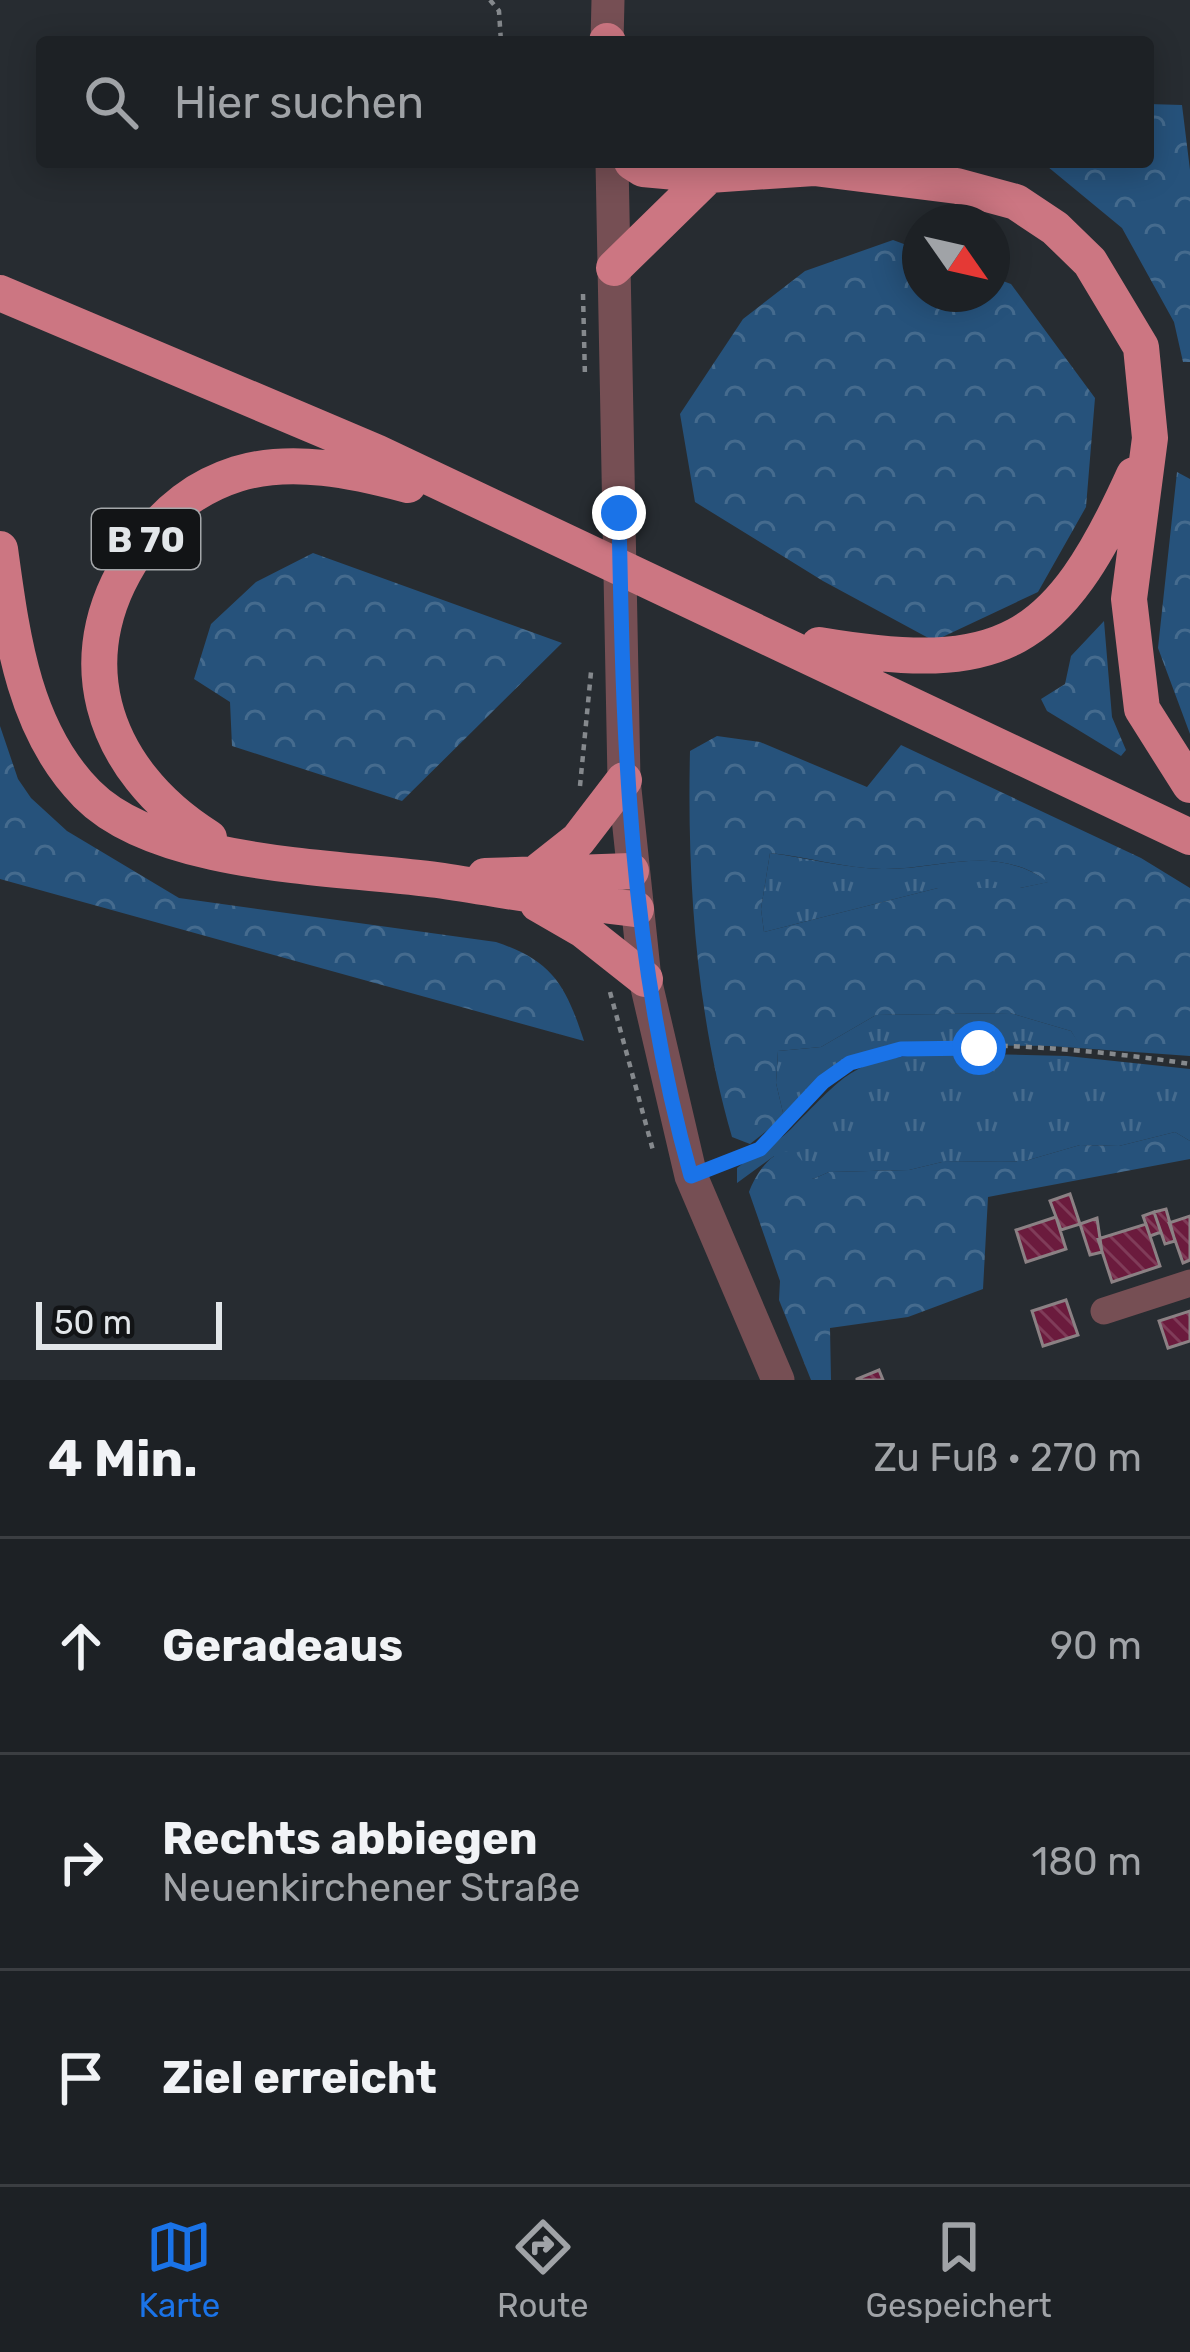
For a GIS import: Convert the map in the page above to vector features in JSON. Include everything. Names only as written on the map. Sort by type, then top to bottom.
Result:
[{"type":"highway","name":"B 70","points":[[641,168],[709,175],[773,168]]},
{"type":"highway","name":"B 70","points":[[824,168],[957,185],[1016,202],[1055,228],[1090,262],[1141,347],[1150,438],[1129,599],[1142,709],[1190,785]]},
{"type":"highway","points":[[614,268],[709,175]]},
{"type":"highway","name":"B 70","points":[[0,293],[498,508],[1190,837]]},
{"type":"highway","name":"B 70","points":[[779,639],[906,660],[975,654],[1015,639],[1045,614],[1100,550],[1150,438]]},
{"type":"highway","name":"B 70","points":[[232,852],[171,814],[137,773],[108,725],[96,674],[101,628],[125,567],[165,514],[198,490],[240,473],[294,466],[365,474],[498,508]]},
{"type":"highway","name":"B 70","points":[[0,549],[27,695],[52,749],[89,796],[151,835],[232,852],[440,880],[532,883],[631,871]]},
{"type":"highway","points":[[624,780],[578,840],[532,883],[645,979]]},
{"type":"highway","name":"B 70","points":[[532,883],[636,910]]},
{"type":"street","points":[[607,36],[608,0]]},
{"type":"street","points":[[612,168],[624,780],[645,979],[691,1176],[778,1380]]},
{"type":"street","points":[[1104,1311],[1190,1283]]},
{"type":"path","points":[[490,0],[499,11],[501,36]]},
{"type":"path","points":[[691,1176],[760,1149],[823,1082],[850,1063],[901,1049],[1130,1055],[1190,1064]]},
{"type":"green space","points":[[1154,104],[1182,105],[1190,170],[1190,362],[1183,362],[1174,322],[1122,228],[1049,168],[1154,168]]},
{"type":"green space","points":[[893,240],[902,243],[902,312],[1010,312],[1011,284],[1095,398],[1086,507],[1038,592],[934,641],[823,581],[695,502],[680,414],[743,319],[805,271]]},
{"type":"green space","points":[[1177,472],[1190,479],[1190,734],[1158,648]]},
{"type":"green space","points":[[313,553],[562,643],[402,801],[232,746],[230,702],[194,679],[211,624],[256,582]]},
{"type":"green space","points":[[1104,621],[1112,717],[1126,750],[1121,756],[1047,711],[1041,699],[1065,684],[1071,656]]},
{"type":"green space","points":[[0,726],[18,779],[31,798],[67,831],[179,898],[496,942],[531,958],[555,978],[584,1041],[0,879]]},
{"type":"green space","points":[[717,736],[760,742],[867,787],[901,745],[1141,858],[1190,888],[1190,1056],[995,1042],[1080,1046],[1071,1031],[1010,1013],[876,1015],[821,1047],[778,1051],[776,1083],[784,1117],[750,1144],[732,1137],[710,1043],[696,946],[690,751]],"holes":[[[770,853],[882,869],[988,861],[1029,870],[1048,882],[1020,888],[938,888],[764,932],[761,909]]]},
{"type":"green space","points":[[770,853],[883,869],[987,861],[1028,870],[1049,882],[1020,888],[938,888],[764,932],[761,909]]},
{"type":"green space","points":[[1010,1013],[1071,1031],[1081,1046],[888,1045],[839,1063],[784,1117],[776,1083],[778,1051],[821,1047],[876,1015]]},
{"type":"green space","points":[[939,1053],[1067,1056],[1190,1069],[1190,1141],[1175,1132],[1119,1146],[1080,1145],[1025,1161],[942,1162],[909,1170],[829,1172],[813,1179],[774,1156],[737,1183],[737,1168],[785,1135],[841,1080],[887,1059]]},
{"type":"green space","points":[[1175,1132],[1190,1141],[1190,1159],[988,1197],[983,1289],[908,1317],[830,1328],[831,1380],[811,1380],[779,1300],[780,1281],[749,1192],[774,1156],[790,1152],[798,1156],[813,1179],[829,1172],[909,1170],[942,1162],[1025,1161],[1080,1145],[1119,1146]]},
{"type":"building","points":[[1070,1194],[1080,1224],[1061,1230],[1050,1201]]},
{"type":"building","points":[[1166,1209],[1175,1241],[1165,1244],[1154,1212]]},
{"type":"building","points":[[1154,1212],[1161,1232],[1150,1236],[1143,1216]]},
{"type":"building","points":[[1190,1216],[1190,1260],[1183,1263],[1169,1223]]},
{"type":"building","points":[[1056,1217],[1066,1249],[1026,1262],[1016,1230]]},
{"type":"building","points":[[1097,1218],[1102,1252],[1090,1255],[1080,1224]]},
{"type":"building","points":[[1146,1224],[1160,1266],[1112,1282],[1098,1239]]},
{"type":"building","points":[[1066,1300],[1078,1335],[1043,1346],[1032,1311]]},
{"type":"building","points":[[1190,1311],[1190,1341],[1168,1348],[1159,1321]]},
{"type":"building","points":[[879,1370],[883,1380],[857,1380],[857,1379]]},
{"type":"route","points":[[619,513],[624,780],[631,871],[657,1048],[691,1176],[760,1149],[823,1082],[850,1063],[901,1049],[979,1048]]}]
